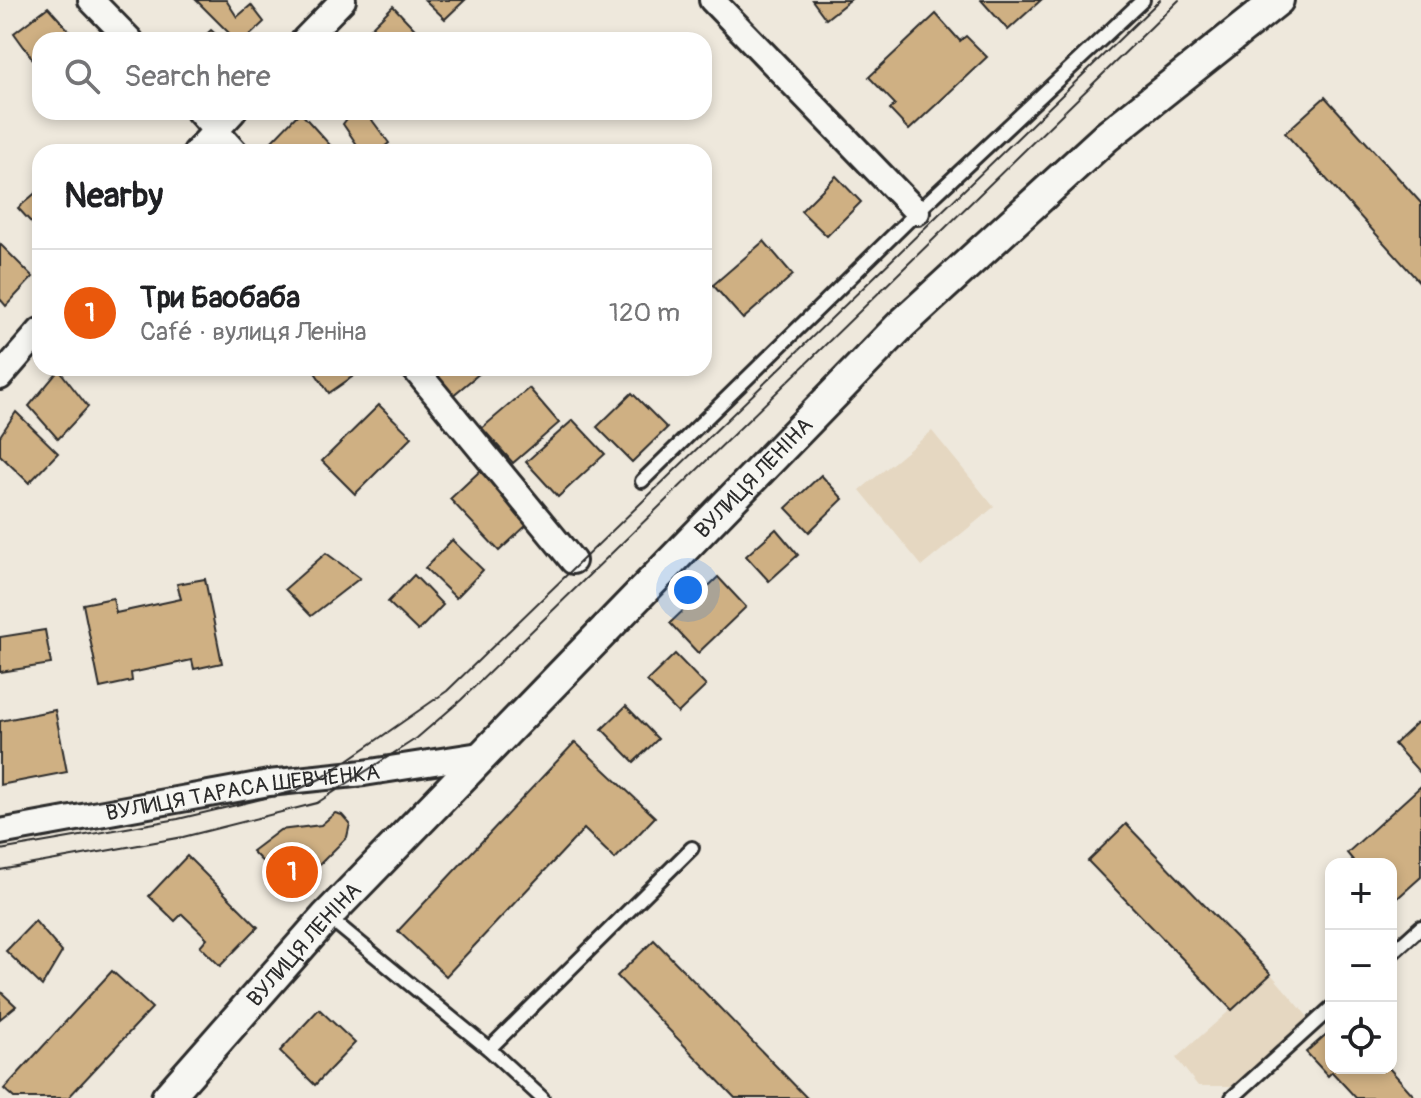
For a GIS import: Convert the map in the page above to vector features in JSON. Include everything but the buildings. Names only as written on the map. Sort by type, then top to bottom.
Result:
[{"type":"street","points":[[91,0],[122,32]]},
{"type":"street","points":[[312,32],[343,0]]},
{"type":"street","points":[[712,0],[917,212]]},
{"type":"street","name":"ВУЛИЦЯ ЛЕНІНА","points":[[167,1098],[327,916],[901,325],[1106,137],[1278,0]]},
{"type":"street","points":[[201,144],[215,120]]},
{"type":"street","points":[[217,120],[231,144]]},
{"type":"street","points":[[0,377],[32,340]]},
{"type":"street","points":[[421,376],[573,561]]},
{"type":"street","name":"ВУЛИЦЯ ТАРАСА ШЕВЧЕНКА","points":[[0,832],[269,783],[364,773],[486,754]]},
{"type":"lane","points":[[642,481],[917,212],[1143,0]]},
{"type":"lane","points":[[489,1049],[692,848]]},
{"type":"lane","points":[[327,916],[489,1049],[542,1098]]},
{"type":"lane","points":[[1397,949],[1421,927]]},
{"type":"lane","points":[[1232,1098],[1325,1013]]},
{"type":"shaded area","points":[[932,431],[994,507],[922,566],[860,490]]},
{"type":"shaded area","points":[[1271,974],[1308,1017],[1236,1086],[1198,1086],[1176,1058]]},
{"type":"tram line","points":[[0,850],[178,819],[295,791],[322,778],[447,691],[1160,0]]},
{"type":"tram line","points":[[0,870],[183,837],[317,803],[417,738],[461,700],[1179,0]]},
{"type":"place","name":"Три Баобаба","points":[[292,872]]}]
